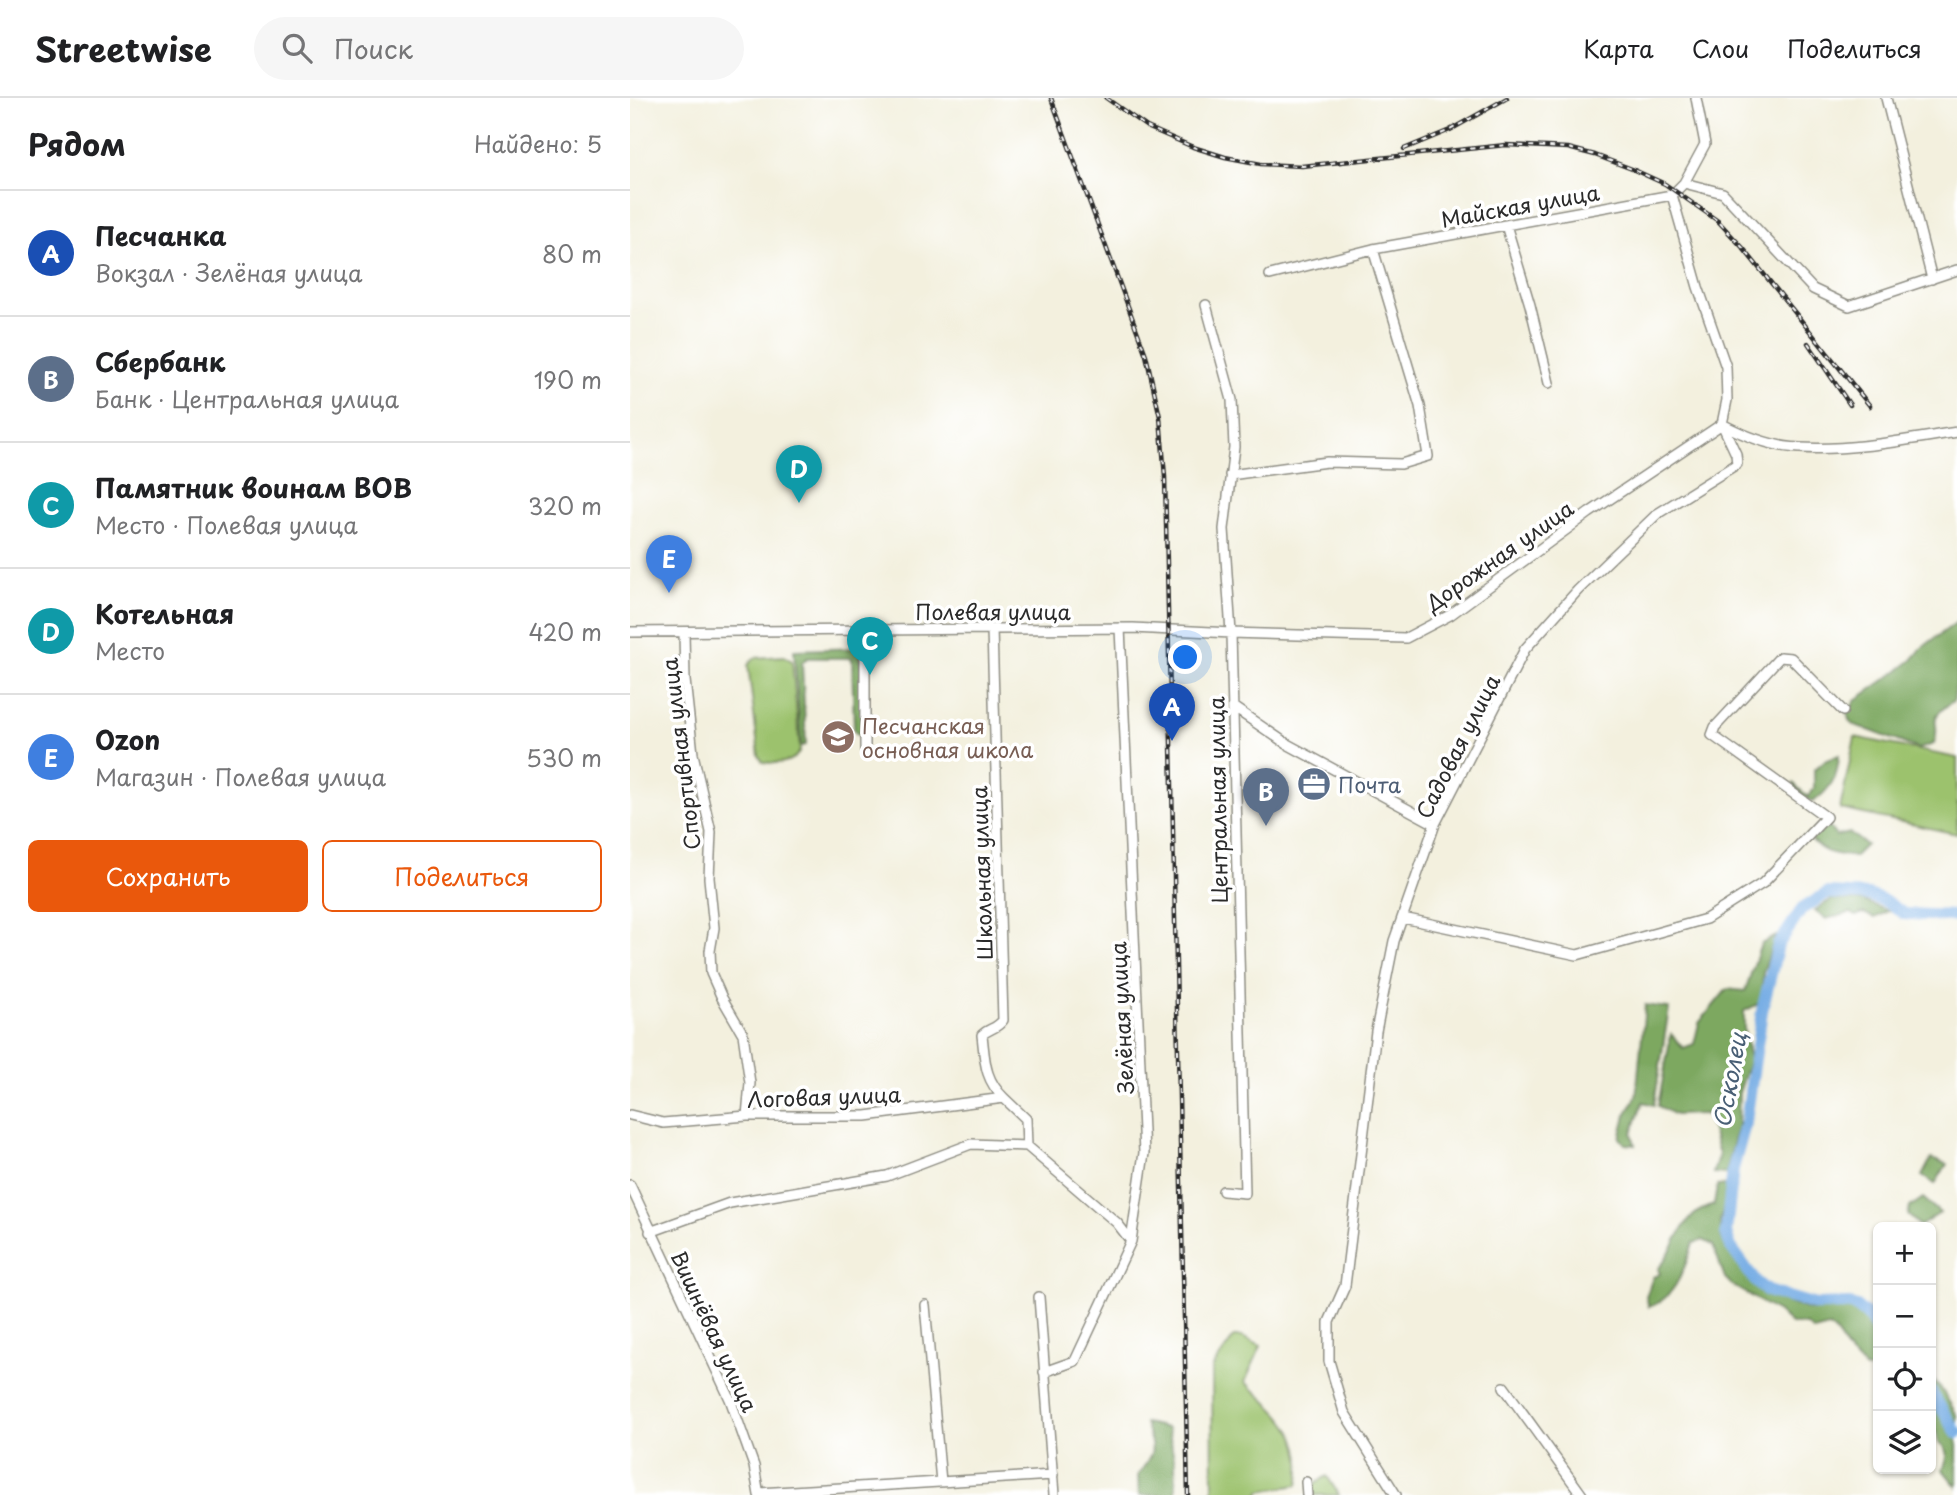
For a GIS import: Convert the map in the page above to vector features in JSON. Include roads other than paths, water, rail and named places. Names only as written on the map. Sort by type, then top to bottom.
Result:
[{"type":"street","points":[[1696,98],[1705,144],[1684,183],[1672,195],[1698,287],[1726,367],[1727,400],[1722,424],[1746,436],[1798,448],[1850,446],[1957,432]]},
{"type":"street","points":[[1886,98],[1932,279]]},
{"type":"street","points":[[1684,183],[1723,193],[1813,289],[1849,306],[1957,270]]},
{"type":"street","name":"Майская улица","points":[[1270,275],[1373,250],[1672,195]]},
{"type":"street","points":[[1506,225],[1530,305],[1549,383]]},
{"type":"street","points":[[1230,475],[1326,463],[1401,464],[1428,456],[1420,406],[1373,250]]},
{"type":"street","name":"Центральная улица","points":[[1206,305],[1232,400],[1234,447],[1224,529],[1231,633],[1245,1193],[1223,1191]]},
{"type":"street","name":"Дорожная улица","points":[[1231,633],[1406,638],[1450,615],[1590,513],[1722,424]]},
{"type":"street","name":"Садовая улица","points":[[1396,1495],[1344,1412],[1329,1360],[1329,1322],[1345,1286],[1376,1031],[1394,941],[1435,824],[1525,649],[1578,590],[1657,514],[1737,464],[1736,454],[1722,424]]},
{"type":"street","name":"Полевая улица","points":[[630,632],[1120,628],[1231,633]]},
{"type":"street","name":"Зелёная улица","points":[[1044,1372],[1075,1362],[1131,1241],[1144,1153],[1120,628]]},
{"type":"street","name":"Школьная улица","points":[[992,629],[1003,1020],[998,1027],[982,1035],[985,1062],[992,1087],[1004,1098]]},
{"type":"street","name":"Спортивная улица","points":[[684,632],[685,680],[693,754],[711,832],[709,878],[714,928],[710,951],[711,973],[743,1034],[750,1083],[747,1116]]},
{"type":"street","points":[[865,638],[865,750]]},
{"type":"street","points":[[1403,918],[1577,955],[1706,919],[1763,883],[1826,817],[1712,734],[1715,727],[1780,657],[1791,658],[1843,710]]},
{"type":"street","points":[[1233,707],[1287,744],[1435,824]]},
{"type":"street","points":[[1004,1098],[1026,1119],[1027,1146]]},
{"type":"street","name":"Логовая улица","points":[[630,1115],[663,1123],[747,1116],[866,1116],[1004,1098]]},
{"type":"street","points":[[650,1232],[730,1203],[887,1176],[971,1144],[1027,1146],[1117,1223],[1131,1241]]},
{"type":"street","name":"Вишнёвая улица","points":[[630,1185],[730,1399],[754,1466],[759,1494]]},
{"type":"street","points":[[1117,1223],[1133,1223]]},
{"type":"street","points":[[1039,1297],[1054,1495]]},
{"type":"street","points":[[925,1305],[940,1482]]},
{"type":"street","points":[[1504,1387],[1582,1495]]},
{"type":"street","points":[[759,1494],[1053,1475]]},
{"type":"street","points":[[1306,1482],[1307,1495]]},
{"type":"waterway","name":"Осколец","points":[[1873,1324],[1857,1307],[1847,1304],[1816,1305],[1767,1291],[1756,1282],[1731,1247],[1726,1233],[1733,1169],[1746,1121],[1762,1011],[1778,945],[1802,909],[1827,893],[1869,895],[1887,902],[1904,914],[1957,916]]},
{"type":"waterway","name":"Осколец","points":[[1936,1400],[1957,1433]]},
{"type":"railway","points":[[1051,98],[1146,355],[1160,417],[1165,477],[1188,1495]]},
{"type":"railway","points":[[1106,98],[1147,127],[1193,147],[1261,164],[1302,166],[1506,145],[1568,148],[1632,169],[1665,184],[1718,221],[1743,248],[1870,406]]},
{"type":"railway","points":[[1404,149],[1450,130],[1507,98]]},
{"type":"railway","points":[[1808,343],[1850,405]]},
{"type":"place","name":"Котельная","points":[[799,503]]},
{"type":"place","name":"Ozon","points":[[669,593]]},
{"type":"place","name":"Памятник воинам ВОВ","points":[[870,675]]},
{"type":"place","name":"Песчанская основная школа","points":[[838,737]]},
{"type":"place","name":"Песчанка","points":[[1172,741]]},
{"type":"place","name":"Почта","points":[[1314,784]]},
{"type":"place","name":"Сбербанк","points":[[1266,826]]}]
